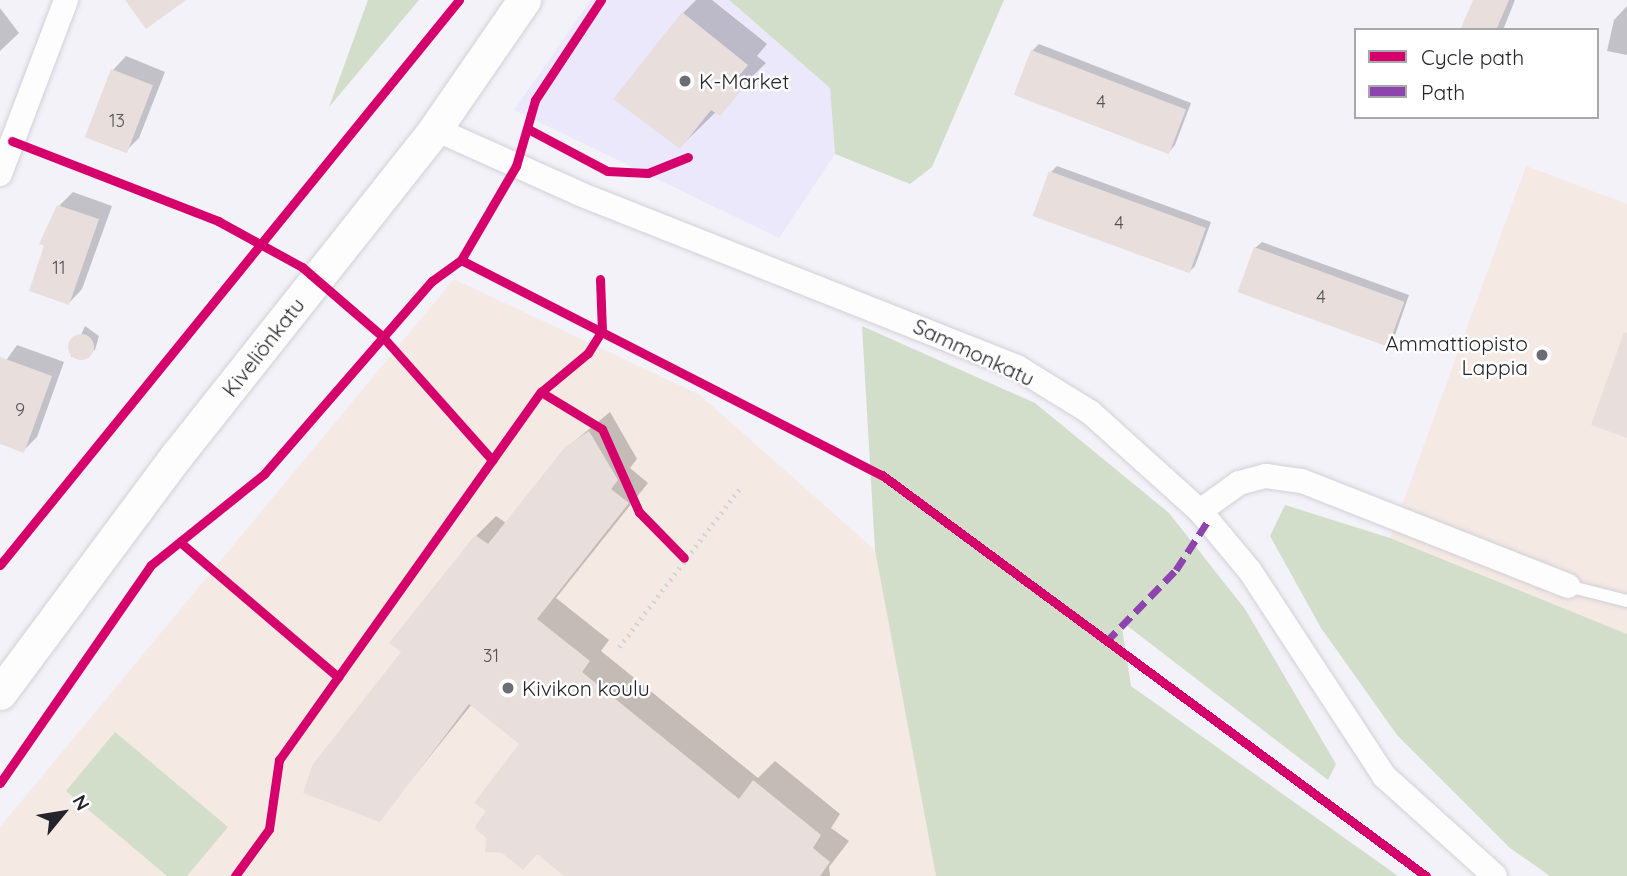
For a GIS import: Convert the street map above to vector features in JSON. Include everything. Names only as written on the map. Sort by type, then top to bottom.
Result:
[{"type":"main road","name":"Kiveliönkatu","points":[[0,693],[177,455],[435,129],[524,0]]},
{"type":"street","points":[[0,174],[5,146],[66,0]]},
{"type":"street","name":"Sammonkatu","points":[[435,129],[580,194],[1017,367],[1090,412],[1200,511],[1250,571],[1384,776],[1495,876]]},
{"type":"street","points":[[1200,511],[1252,480],[1302,481],[1568,586]]},
{"type":"lane","points":[[1568,586],[1627,601]]},
{"type":"path","points":[[619,647],[740,487]]},
{"type":"path","points":[[675,549],[684,558]]},
{"type":"shaded area","points":[[591,0],[728,0],[830,88],[835,154],[779,238],[514,110]]},
{"type":"shaded area","name":"Ammattiopisto Lappia","points":[[1526,166],[1627,204],[1627,634],[1390,538]]},
{"type":"shaded area","name":"Kivikon koulu","points":[[454,279],[700,395],[875,550],[936,876],[0,876],[0,827]]},
{"type":"green space","points":[[368,0],[419,0],[329,107]]},
{"type":"green space","points":[[729,0],[1004,0],[932,167],[910,184],[835,154],[830,88]]},
{"type":"green space","points":[[862,326],[1035,403],[1169,513],[1245,609],[1336,764],[1328,780],[1121,621],[1131,686],[1398,876],[936,876],[875,550]]},
{"type":"green space","points":[[1285,505],[1390,538],[1627,634],[1627,876],[1550,876],[1510,848],[1397,735],[1321,628],[1270,536]]},
{"type":"green space","points":[[115,732],[228,827],[187,876],[167,876],[66,791]]},
{"type":"building","points":[[125,0],[186,0],[146,29]]},
{"type":"building","points":[[1473,0],[1509,0],[1497,28],[1461,28]]},
{"type":"building","name":"K-Market","points":[[682,12],[748,65],[738,77],[747,84],[720,116],[711,110],[680,149],[613,99]]},
{"type":"building","points":[[1031,50],[1186,109],[1169,154],[1014,95]]},
{"type":"building","points":[[111,69],[153,85],[127,153],[85,137]]},
{"type":"building","points":[[1049,171],[1206,228],[1190,273],[1033,216]]},
{"type":"building","points":[[57,205],[99,219],[69,305],[29,291],[44,246],[39,244]]},
{"type":"building","points":[[1254,247],[1404,302],[1388,347],[1238,292]]},
{"type":"building","points":[[1624,332],[1627,333],[1627,438],[1591,425]]},
{"type":"building","points":[[81,334],[91,337],[94,347],[91,357],[81,360],[71,357],[68,347],[71,337]]},
{"type":"building","points":[[0,357],[52,376],[24,453],[0,444]]},
{"type":"building","points":[[589,431],[618,480],[611,489],[629,503],[537,619],[590,661],[582,672],[739,799],[753,780],[821,835],[813,848],[830,862],[820,876],[564,876],[537,854],[523,870],[502,853],[485,852],[486,838],[474,828],[486,811],[474,803],[519,744],[469,704],[380,822],[303,793],[313,764],[401,652],[389,643],[475,535],[488,544],[565,447]]},
{"type":"marked path","points":[[1106,642],[1176,570],[1208,521]]},
{"type":"cycle path","points":[[0,565],[459,0]]},
{"type":"cycle path","points":[[461,260],[516,166],[535,100],[601,0]]},
{"type":"cycle path","points":[[530,130],[607,171],[648,173],[688,157]]},
{"type":"cycle path","points":[[12,141],[218,221],[302,267],[382,336],[492,460]]},
{"type":"cycle path","points":[[0,783],[151,565],[264,474],[432,281],[461,260],[882,475],[1426,876]]},
{"type":"cycle path","points":[[235,876],[269,829],[279,760],[541,392],[588,353],[602,331],[600,279]]},
{"type":"cycle path","points":[[541,392],[602,429],[639,512],[684,558]]},
{"type":"cycle path","points":[[180,542],[338,677]]},
{"type":"place","name":"K-Market","points":[[685,81]]},
{"type":"place","name":"Ammattiopisto Lappia","points":[[1542,355]]},
{"type":"place","name":"Kivikon koulu","points":[[508,688]]}]
